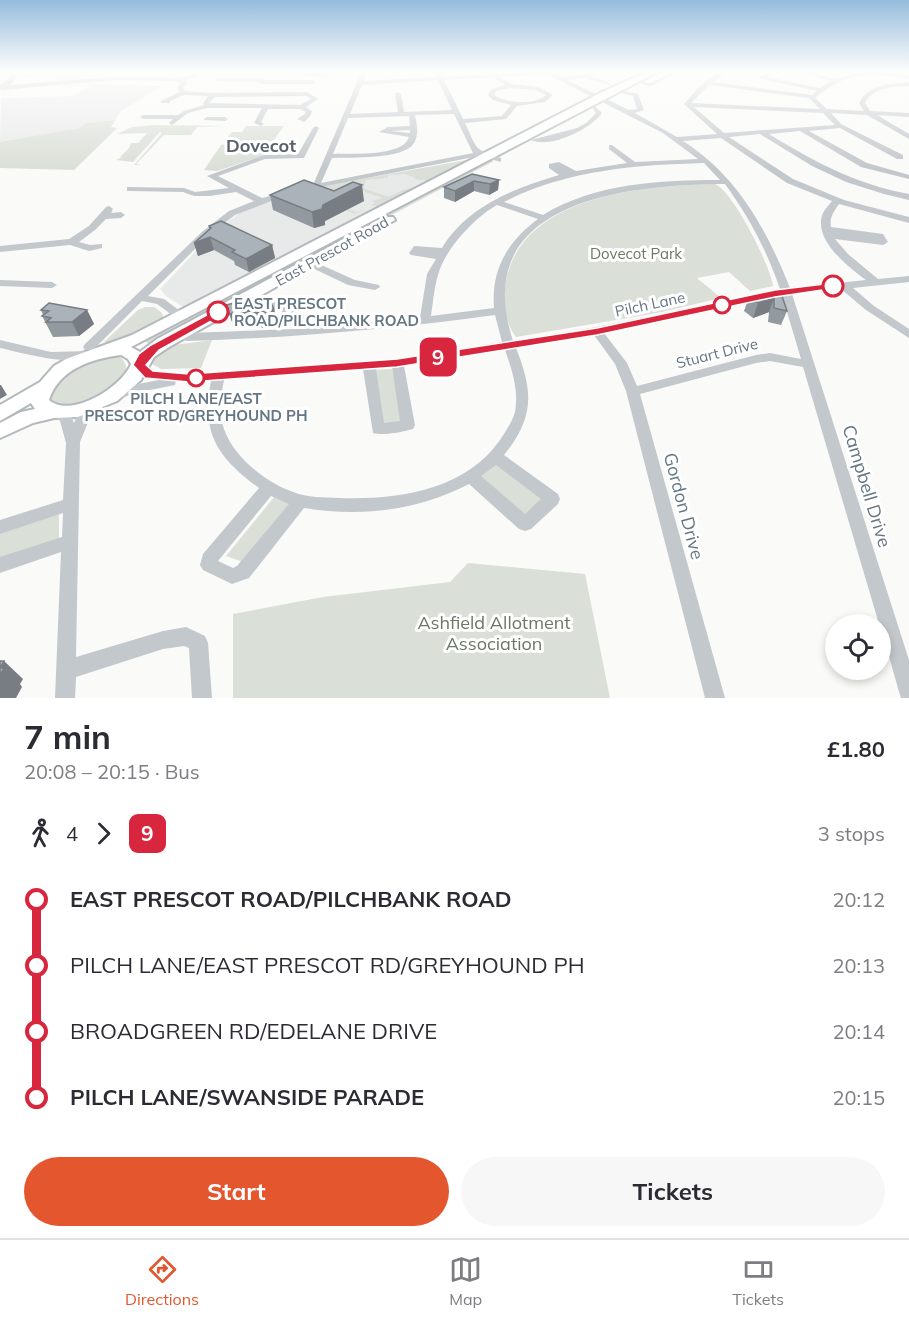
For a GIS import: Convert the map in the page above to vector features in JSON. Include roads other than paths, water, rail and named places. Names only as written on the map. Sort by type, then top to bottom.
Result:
[{"type":"highway","name":"East Prescot Road","points":[[97,351],[138,339],[575,110],[598,104]]},
{"type":"highway","name":"East Prescot Road","points":[[104,400],[134,380],[139,365],[148,353],[179,334],[310,263],[488,157],[535,140],[602,104]]},
{"type":"highway","points":[[0,414],[30,397],[72,363],[97,351],[130,352],[138,360],[139,365]]},
{"type":"highway","points":[[54,377],[39,402],[42,408],[55,412]]},
{"type":"highway","points":[[0,430],[28,417],[79,410],[104,400]]},
{"type":"street","points":[[143,117],[175,120],[186,112],[207,106],[225,108],[301,107],[310,104]]},
{"type":"street","points":[[316,186],[352,104]]},
{"type":"street","points":[[399,104],[401,114]]},
{"type":"street","points":[[452,104],[474,150],[488,157]]},
{"type":"street","points":[[462,121],[504,118],[515,104],[519,104]]},
{"type":"street","name":"Campbell Drive","points":[[612,104],[676,139],[705,161],[727,182],[754,222],[787,291],[909,692]]},
{"type":"street","points":[[617,104],[641,110],[639,104]]},
{"type":"street","points":[[688,105],[737,104],[777,113],[909,111]]},
{"type":"street","points":[[737,104],[744,115]]},
{"type":"street","points":[[773,104],[777,113]]},
{"type":"street","points":[[818,104],[842,126],[900,157]]},
{"type":"street","points":[[862,104],[868,113],[909,137]]},
{"type":"street","points":[[688,105],[722,135],[784,178],[837,201],[909,220]]},
{"type":"street","points":[[261,124],[256,123],[266,107]]},
{"type":"street","points":[[301,107],[309,111],[308,115],[300,119],[304,120]]},
{"type":"street","points":[[216,119],[225,108]]},
{"type":"street","points":[[347,116],[456,112]]},
{"type":"street","points":[[329,156],[397,150],[409,146],[413,132],[412,114]]},
{"type":"street","points":[[207,119],[225,119]]},
{"type":"street","points":[[676,139],[842,126]]},
{"type":"street","points":[[261,201],[212,176],[264,157],[299,157],[316,128]]},
{"type":"street","points":[[802,129],[864,165],[909,177]]},
{"type":"street","points":[[761,132],[831,175],[867,188],[909,197]]},
{"type":"street","points":[[612,147],[633,164]]},
{"type":"street","name":"East Prescot Road","points":[[97,351],[142,298],[206,233],[232,213],[261,201],[316,186],[488,157]]},
{"type":"street","points":[[425,321],[427,289],[440,254],[461,228],[496,202],[527,188],[570,174],[633,164],[705,161]]},
{"type":"street","points":[[219,376],[213,408],[217,432],[228,452],[268,488],[300,501],[392,504],[434,493],[470,476],[496,457],[511,434],[522,410],[523,388],[499,311],[498,283],[506,260],[522,236],[545,219],[577,203],[618,191],[669,183],[727,182]]},
{"type":"street","points":[[130,190],[184,190],[194,194],[210,195],[238,189]]},
{"type":"street","points":[[837,201],[827,215],[827,232],[846,259],[875,282]]},
{"type":"street","points":[[496,202],[545,219]]},
{"type":"street","points":[[71,242],[107,212],[121,215]]},
{"type":"street","points":[[827,232],[880,236],[883,243],[827,232]]},
{"type":"street","points":[[0,249],[71,242],[90,249]]},
{"type":"street","points":[[310,263],[368,288]]},
{"type":"street","name":"Pilch Lane","points":[[104,400],[133,389],[189,378],[397,363],[597,331],[787,291],[909,279]]},
{"type":"street","points":[[0,283],[52,285]]},
{"type":"street","points":[[843,285],[870,308],[909,334]]},
{"type":"street","points":[[762,296],[775,298],[792,309]]},
{"type":"street","points":[[264,297],[300,317],[301,332]]},
{"type":"street","points":[[142,298],[160,301],[180,316]]},
{"type":"street","points":[[179,334],[187,337],[301,332],[425,321],[499,311]]},
{"type":"street","name":"Gordon Drive","points":[[597,331],[621,363],[633,391],[715,698]]},
{"type":"street","points":[[0,344],[51,356],[97,351]]},
{"type":"street","points":[[51,356],[54,377]]},
{"type":"street","name":"Stuart Drive","points":[[633,391],[770,357],[808,364]]},
{"type":"street","points":[[369,366],[378,429],[408,425],[397,363]]},
{"type":"street","name":"Pilch Lane","points":[[139,365],[150,375],[189,378]]},
{"type":"street","points":[[65,698],[71,541],[69,506],[73,443],[83,418],[104,400]]},
{"type":"street","points":[[55,412],[66,419],[73,443]]},
{"type":"street","points":[[470,476],[525,524],[552,499],[496,457]]},
{"type":"street","points":[[268,488],[209,559],[209,565],[232,576],[243,572],[300,501]]},
{"type":"street","points":[[0,527],[69,506]]},
{"type":"street","points":[[0,565],[71,541]]},
{"type":"street","points":[[66,670],[134,648],[186,636],[198,643],[202,698]]},
{"type":"place","name":"EAST PRESCOT ROAD/PILCHBANK ROAD","points":[[218,312]]},
{"type":"place","name":"PILCH LANE/EAST PRESCOT RD/GREYHOUND PH","points":[[196,378]]},
{"type":"district","name":"Dovecot","points":[[261,145]]},
{"type":"park label","name":"Dovecot Park","points":[[636,253]]},
{"type":"park label","name":"Ashfield Allotment Association","points":[[494,632]]}]
